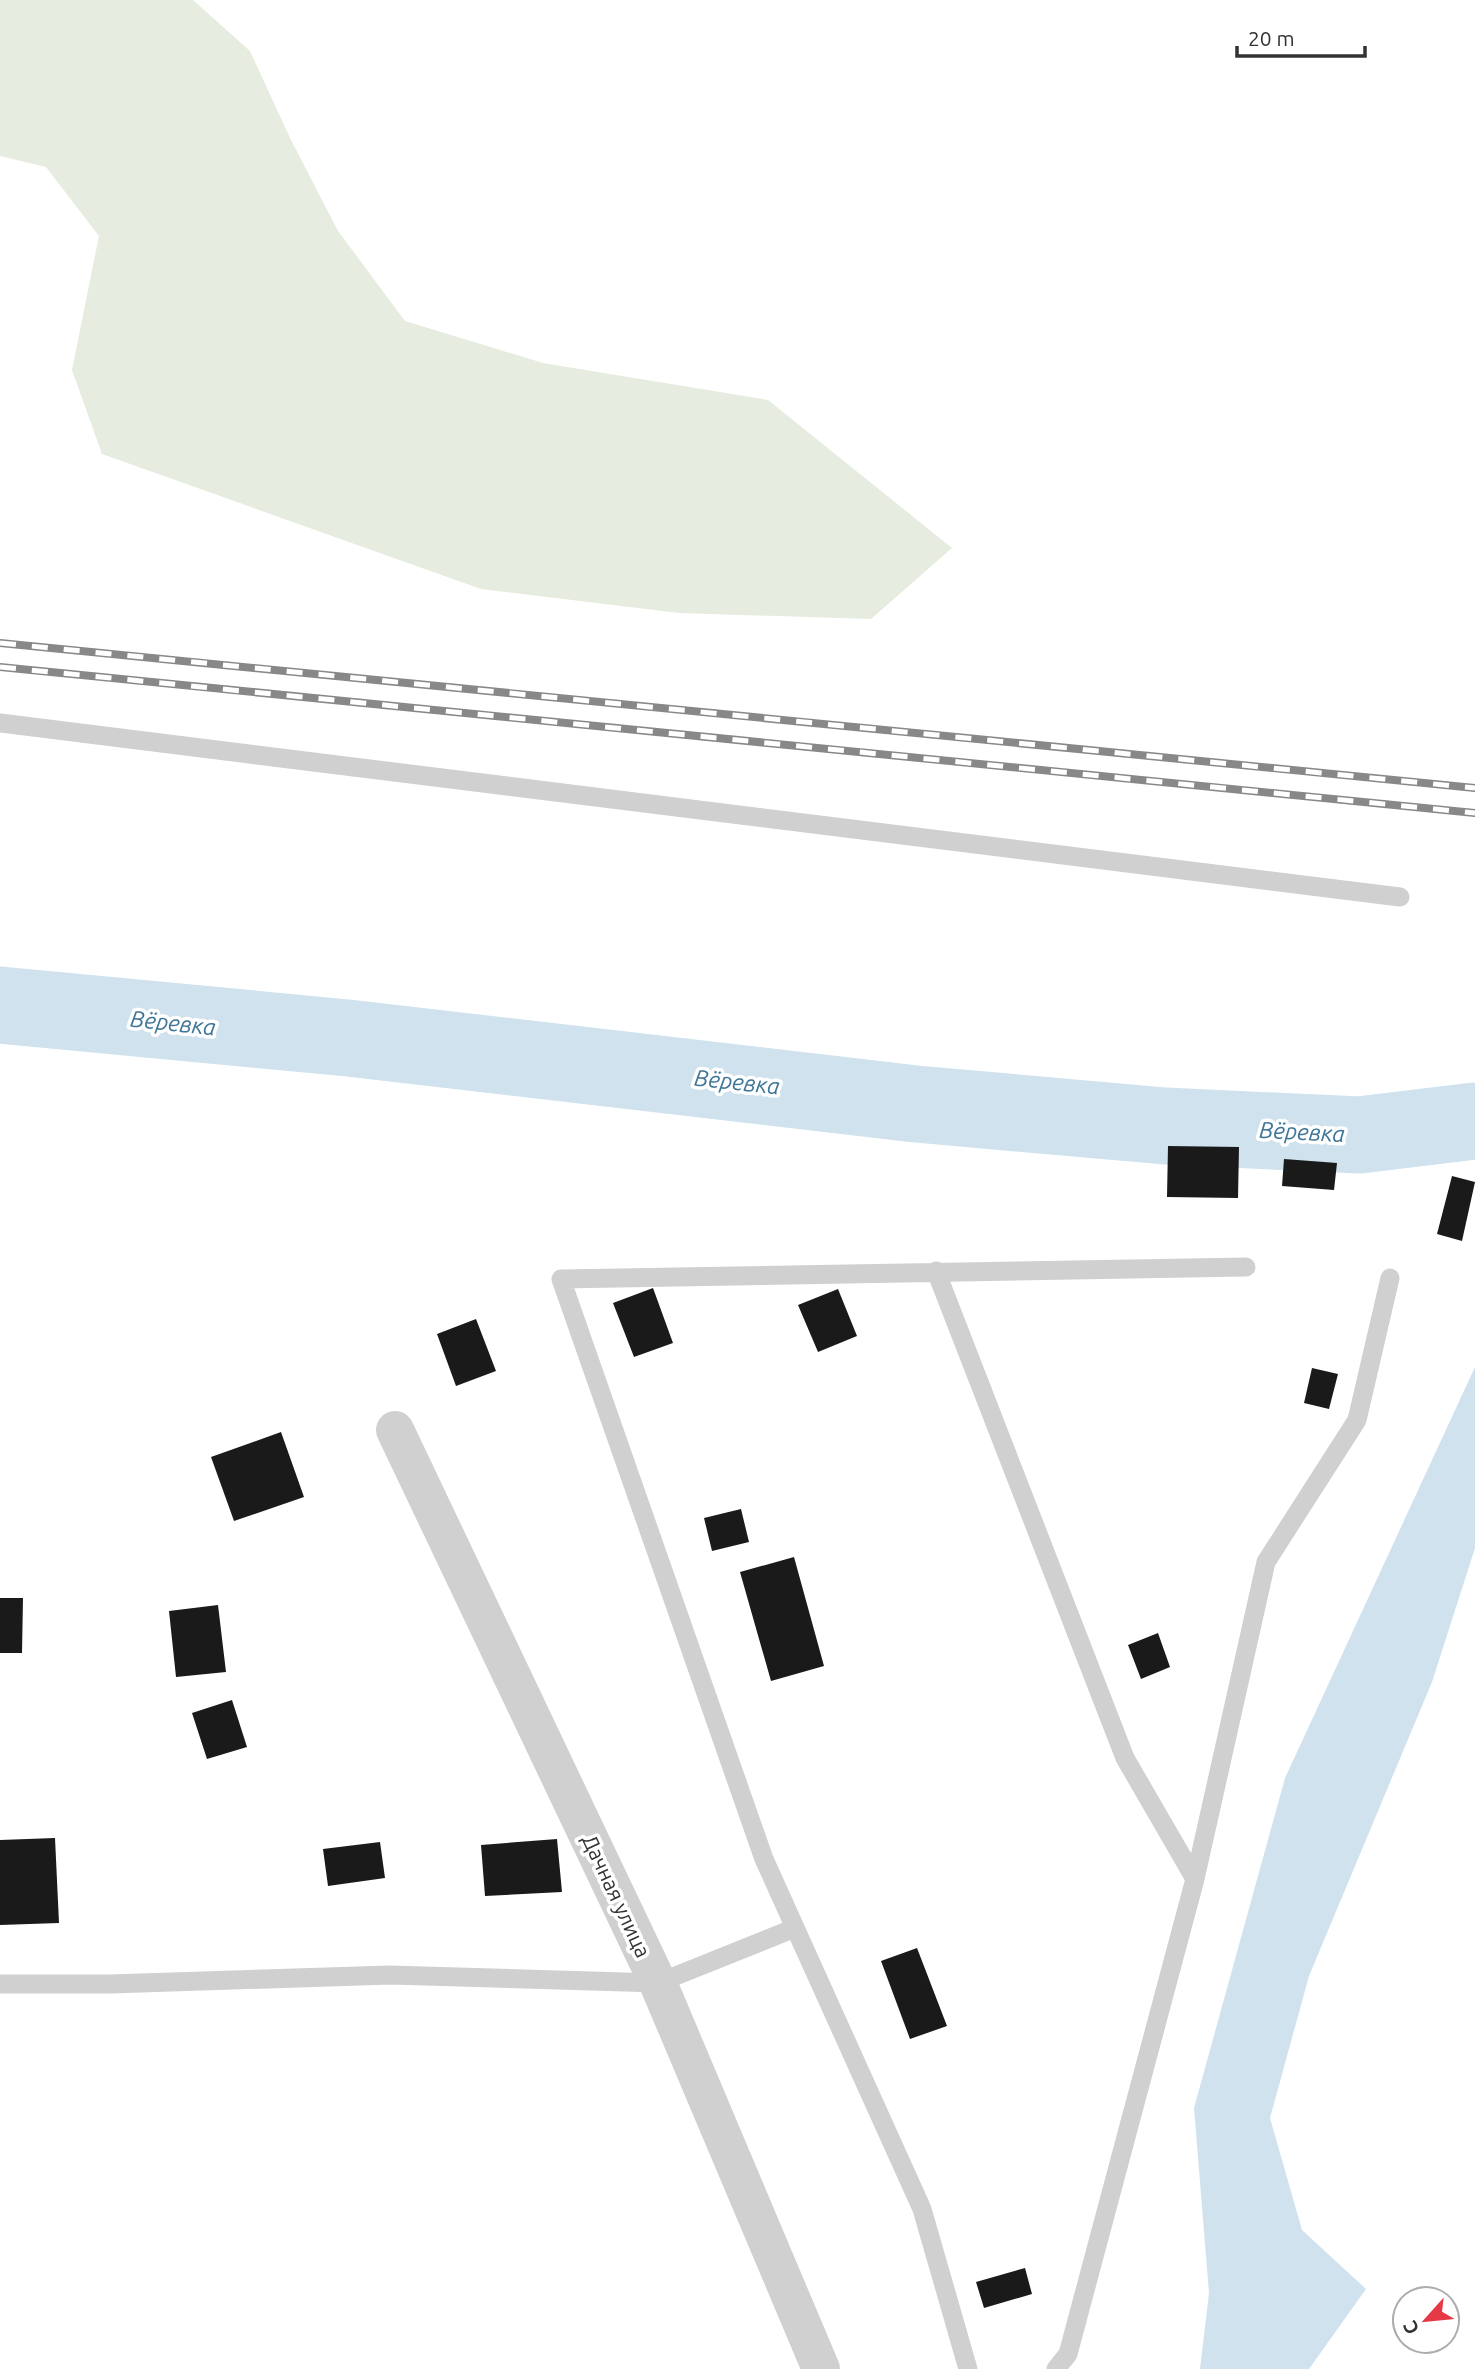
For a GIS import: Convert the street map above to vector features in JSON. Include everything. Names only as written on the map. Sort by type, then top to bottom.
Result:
[{"type":"street","name":"Дачная улица","points":[[395,1430],[658,1983],[821,2369]]},
{"type":"lane","points":[[0,723],[1400,897]]},
{"type":"lane","points":[[968,2369],[922,2208],[764,1859],[561,1279],[1247,1267]]},
{"type":"lane","points":[[936,1271],[1125,1758],[1195,1878]]},
{"type":"lane","points":[[1056,2369],[1068,2354],[1195,1878],[1266,1562],[1357,1420],[1390,1278]]},
{"type":"lane","points":[[0,1984],[110,1984],[390,1975],[658,1983],[795,1928]]},
{"type":"shaded area","points":[[0,0],[193,0],[250,51],[290,138],[338,231],[405,321],[543,363],[768,400],[952,548],[871,619],[679,613],[481,589],[102,454],[72,370],[99,236],[46,167],[0,156]]},
{"type":"water","points":[[1475,1367],[1475,1548],[1432,1682],[1309,1976],[1270,2118],[1302,2230],[1366,2289],[1309,2369],[1200,2369],[1209,2293],[1194,2108],[1285,1778]]},
{"type":"building","points":[[1168,1146],[1239,1147],[1238,1198],[1167,1197]]},
{"type":"building","points":[[1284,1159],[1337,1163],[1334,1190],[1282,1186]]},
{"type":"building","points":[[1452,1176],[1475,1182],[1462,1241],[1437,1234]]},
{"type":"building","points":[[653,1288],[673,1343],[634,1357],[613,1303]]},
{"type":"building","points":[[838,1289],[857,1336],[818,1352],[798,1305]]},
{"type":"building","points":[[476,1319],[496,1371],[456,1386],[437,1334]]},
{"type":"building","points":[[1312,1368],[1338,1374],[1329,1409],[1304,1403]]},
{"type":"building","points":[[281,1432],[304,1497],[234,1521],[211,1457]]},
{"type":"building","points":[[741,1509],[749,1542],[712,1551],[704,1518]]},
{"type":"building","points":[[794,1557],[824,1666],[771,1681],[740,1572]]},
{"type":"building","points":[[0,1598],[23,1598],[22,1653],[0,1653]]},
{"type":"building","points":[[218,1605],[226,1672],[176,1677],[169,1611]]},
{"type":"building","points":[[1158,1633],[1170,1667],[1141,1679],[1128,1645]]},
{"type":"building","points":[[232,1700],[247,1747],[207,1759],[192,1713]]},
{"type":"building","points":[[55,1838],[59,1923],[0,1925],[0,1840]]},
{"type":"building","points":[[557,1839],[562,1892],[485,1896],[481,1845]]},
{"type":"building","points":[[380,1842],[385,1878],[328,1886],[323,1849]]},
{"type":"building","points":[[917,1948],[947,2026],[910,2039],[881,1961]]},
{"type":"building","points":[[1025,2268],[1032,2294],[984,2308],[976,2282]]},
{"type":"waterway","name":"Вёревка","points":[[0,1005],[348,1038],[916,1104],[1165,1126],[1359,1135],[1475,1121]]},
{"type":"railway","points":[[0,643],[1475,788]]},
{"type":"railway","points":[[0,667],[1475,813]]}]
